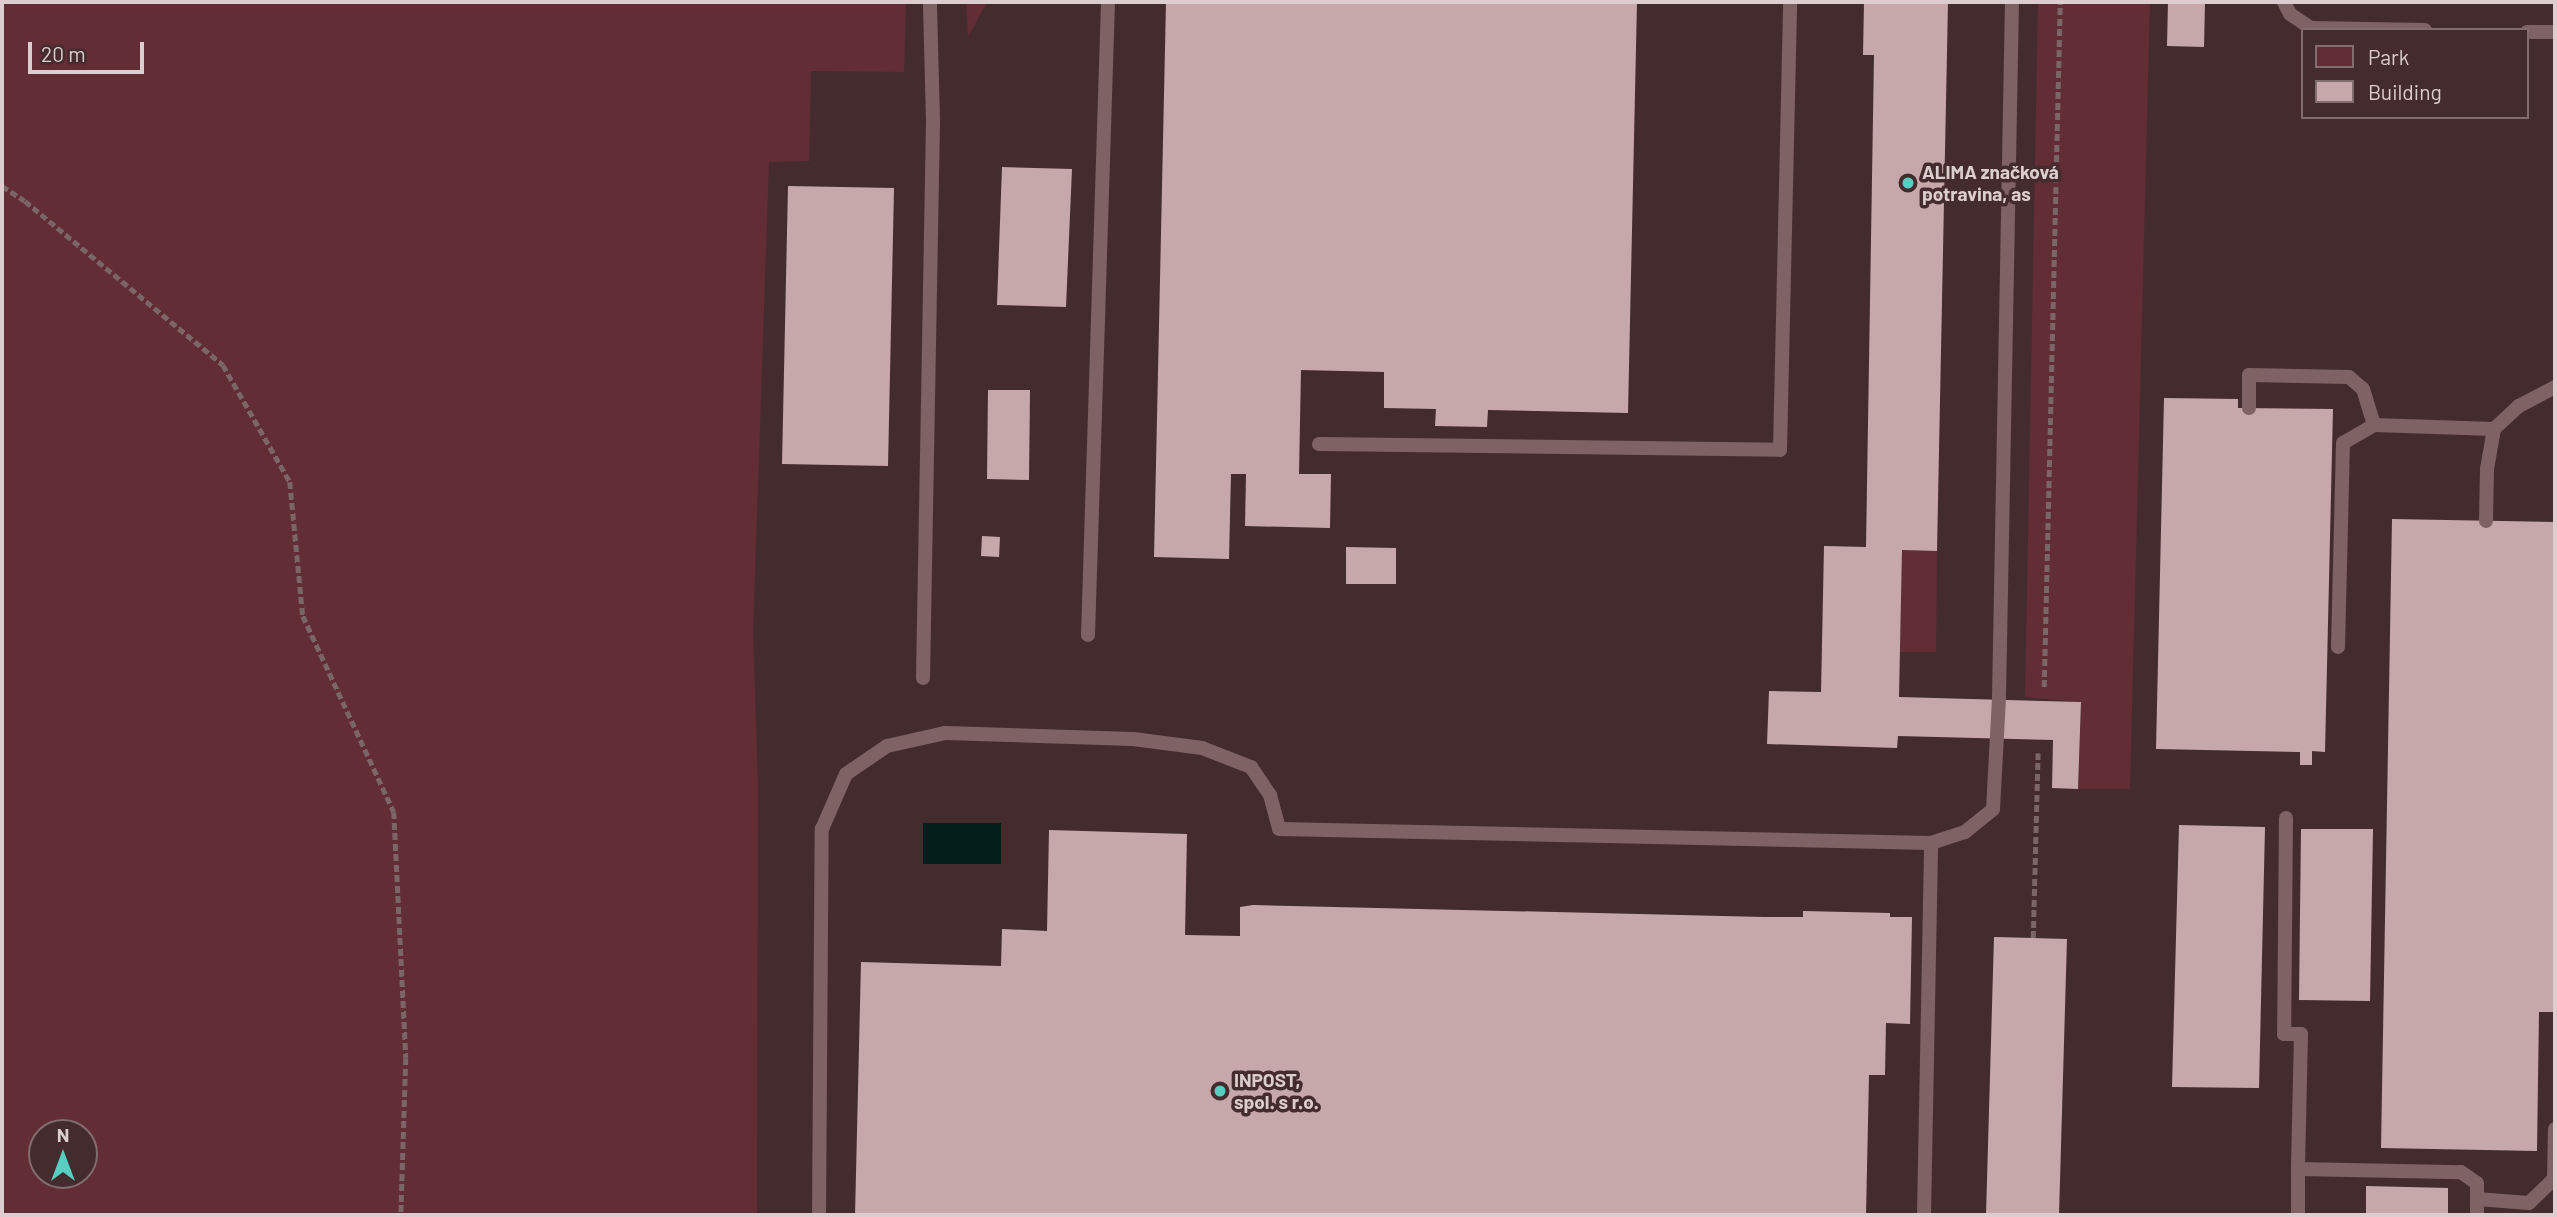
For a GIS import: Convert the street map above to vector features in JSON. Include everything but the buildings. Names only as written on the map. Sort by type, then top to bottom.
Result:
[{"type":"lane","points":[[923,678],[933,120],[930,2]]},
{"type":"lane","points":[[1088,635],[1108,2]]},
{"type":"lane","points":[[1320,444],[1780,450],[1790,2]]},
{"type":"lane","points":[[819,1215],[822,829],[846,774],[887,746],[945,733],[1133,738],[1202,748],[1251,767],[1270,795],[1279,829],[1931,843],[1965,832],[1993,809],[1999,697],[2012,2]]},
{"type":"lane","points":[[2284,2],[2290,14],[2311,28]]},
{"type":"lane","points":[[2529,32],[2555,32]]},
{"type":"lane","points":[[2249,408],[2249,375],[2349,377],[2363,389],[2374,425]]},
{"type":"lane","points":[[2486,521],[2487,469],[2494,429],[2519,406],[2550,387],[2555,387]]},
{"type":"lane","points":[[2338,647],[2343,443],[2374,425],[2494,429]]},
{"type":"lane","points":[[2286,818],[2284,1034],[2301,1034],[2298,1215]]},
{"type":"lane","points":[[1924,1215],[1931,843]]},
{"type":"lane","points":[[2477,1199],[2529,1203],[2554,1180],[2555,1129]]},
{"type":"lane","points":[[2298,1168],[2461,1172],[2477,1183],[2477,1215]]},
{"type":"path","points":[[2045,687],[2060,2]]},
{"type":"path","points":[[2,186],[223,365],[290,482],[303,617],[394,812],[406,1058],[401,1215]]},
{"type":"path","points":[[2033,939],[2038,753]]},
{"type":"green space","points":[[2,2],[906,2],[904,72],[811,71],[809,161],[769,162],[753,632],[758,784],[757,1215],[2,1215]]},
{"type":"green space","points":[[966,2],[987,2],[968,37]]},
{"type":"green space","points":[[2038,2],[2150,2],[2130,789],[2078,789],[2081,702],[2025,697]]},
{"type":"green space","points":[[1902,550],[1937,551],[1936,652],[1900,652]]},
{"type":"water","points":[[923,823],[1001,823],[1001,864],[923,864]]},
{"type":"place","name":"ALIMA značková potravina, as","points":[[1908,183]]},
{"type":"place","name":"INPOST, spol. s r.o.","points":[[1220,1091]]}]
